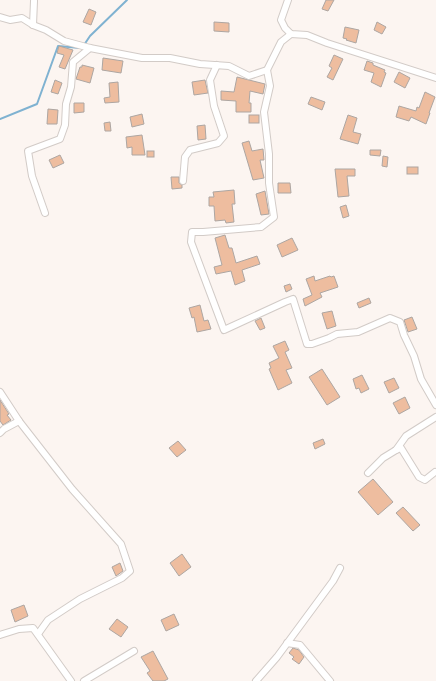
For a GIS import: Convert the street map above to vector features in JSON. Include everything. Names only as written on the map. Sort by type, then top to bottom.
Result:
[{"type":"street","points":[[288,0],[281,20],[285,28],[291,34],[307,35],[327,43],[436,78]]},
{"type":"street","points":[[33,25],[34,1]]},
{"type":"street","points":[[0,17],[10,20],[22,18],[64,41],[90,48],[142,58],[170,58],[200,64],[229,66],[249,76],[267,70]]},
{"type":"street","points":[[291,34],[281,42],[267,70],[270,86],[264,112],[269,154],[269,183],[274,217],[261,226],[192,232],[191,242],[224,330],[293,299],[307,344],[312,344],[337,334],[358,332],[390,318],[400,322],[414,356],[421,379],[436,405]]},
{"type":"street","points":[[45,213],[32,176],[28,151],[60,139],[66,125],[66,104],[71,87],[73,62],[90,48]]},
{"type":"street","points":[[183,181],[185,157],[190,150],[218,143],[224,136],[214,106],[210,80],[217,65]]},
{"type":"street","points":[[0,392],[19,421],[72,489],[121,544],[130,571],[122,578],[80,599],[48,620],[38,634]]},
{"type":"street","points":[[396,450],[406,436],[436,417]]},
{"type":"street","points":[[0,433],[4,429],[19,421]]},
{"type":"street","points":[[368,473],[383,458],[401,448],[419,477],[424,480],[435,472]]},
{"type":"street","points":[[256,681],[287,643],[333,581],[340,568]]},
{"type":"street","points":[[0,635],[19,629],[33,628],[71,681]]},
{"type":"street","points":[[287,643],[300,645],[330,681]]},
{"type":"street","points":[[84,681],[134,650]]},
{"type":"building","points":[[326,0],[334,0],[328,11],[322,9]]},
{"type":"building","points":[[89,9],[96,12],[91,25],[83,22]]},
{"type":"building","points":[[214,22],[229,23],[229,32],[214,31]]},
{"type":"building","points":[[377,22],[386,27],[382,34],[374,30]]},
{"type":"building","points":[[345,27],[359,30],[356,43],[343,38]]},
{"type":"building","points":[[59,46],[73,50],[65,69],[59,67],[64,55],[57,53]]},
{"type":"building","points":[[334,55],[343,59],[333,80],[327,77],[332,68],[329,66]]},
{"type":"building","points":[[103,58],[123,61],[121,73],[102,70]]},
{"type":"building","points":[[367,61],[385,70],[384,72],[386,73],[381,87],[371,82],[374,73],[364,70]]},
{"type":"building","points":[[82,65],[94,68],[90,83],[76,79]]},
{"type":"building","points":[[399,72],[410,78],[405,88],[394,82]]},
{"type":"building","points":[[237,77],[265,84],[263,94],[250,91],[249,103],[251,103],[251,112],[236,112],[236,101],[221,100],[221,91],[234,92]]},
{"type":"building","points":[[55,80],[62,83],[58,94],[51,92]]},
{"type":"building","points":[[205,80],[208,93],[194,95],[192,82]]},
{"type":"building","points":[[118,82],[119,102],[105,103],[104,98],[110,97],[109,83]]},
{"type":"building","points":[[425,92],[435,97],[426,124],[411,117],[409,121],[396,117],[399,106],[416,111],[417,107],[419,108]]},
{"type":"building","points":[[311,97],[325,102],[322,110],[308,104]]},
{"type":"building","points":[[74,103],[84,103],[84,112],[74,113]]},
{"type":"building","points":[[48,109],[58,110],[57,124],[47,124]]},
{"type":"building","points":[[142,114],[144,124],[132,127],[130,117]]},
{"type":"building","points":[[249,115],[259,115],[259,123],[249,123]]},
{"type":"building","points":[[348,115],[357,118],[353,132],[361,134],[358,144],[340,139]]},
{"type":"building","points":[[110,122],[111,131],[105,131],[104,123]]},
{"type":"building","points":[[205,125],[206,139],[198,140],[197,126]]},
{"type":"building","points":[[142,135],[145,155],[132,155],[132,147],[127,148],[126,137]]},
{"type":"building","points":[[249,141],[252,151],[263,149],[264,160],[260,160],[264,178],[253,180],[242,143]]},
{"type":"building","points":[[370,150],[381,150],[380,156],[370,155]]},
{"type":"building","points":[[147,151],[154,151],[154,157],[147,157]]},
{"type":"building","points":[[60,155],[64,163],[53,168],[49,160]]},
{"type":"building","points":[[383,156],[388,157],[387,167],[382,166]]},
{"type":"building","points":[[407,167],[418,167],[418,174],[407,174]]},
{"type":"building","points":[[335,169],[355,169],[355,176],[347,176],[349,196],[338,197]]},
{"type":"building","points":[[171,177],[179,177],[179,183],[182,185],[182,188],[172,189]]},
{"type":"building","points":[[278,183],[290,183],[291,193],[278,193]]},
{"type":"building","points":[[234,190],[235,204],[232,204],[234,222],[226,223],[225,220],[215,221],[214,206],[209,206],[209,197],[214,197],[213,192]]},
{"type":"building","points":[[265,191],[269,214],[261,215],[256,194]]},
{"type":"building","points":[[346,205],[349,216],[343,218],[340,207]]},
{"type":"building","points":[[225,235],[229,248],[232,248],[236,263],[257,256],[260,264],[242,270],[245,281],[235,285],[231,271],[216,274],[214,267],[222,265],[215,238]]},
{"type":"building","points":[[292,238],[298,250],[282,257],[277,245]]},
{"type":"building","points":[[314,276],[315,281],[334,276],[338,287],[320,293],[322,297],[305,306],[303,299],[312,295],[306,279]]},
{"type":"building","points":[[290,284],[292,289],[286,292],[284,286]]},
{"type":"building","points":[[369,298],[371,303],[359,308],[357,303]]},
{"type":"building","points":[[200,305],[204,321],[208,320],[211,329],[197,332],[194,317],[192,318],[189,308]]},
{"type":"building","points":[[332,311],[336,326],[327,329],[322,313]]},
{"type":"building","points":[[412,317],[417,329],[408,332],[404,320]]},
{"type":"building","points":[[261,318],[265,328],[260,330],[255,321]]},
{"type":"building","points":[[285,341],[289,350],[285,352],[292,368],[286,370],[292,383],[278,390],[269,369],[271,368],[269,363],[279,358],[273,346]]},
{"type":"building","points":[[322,369],[340,397],[327,405],[309,377]]},
{"type":"building","points":[[362,375],[369,389],[361,393],[359,388],[356,389],[353,379]]},
{"type":"building","points":[[394,378],[399,388],[389,393],[384,382]]},
{"type":"building","points":[[405,397],[410,408],[399,414],[393,403]]},
{"type":"building","points":[[0,400],[11,420],[3,425],[0,421]]},
{"type":"building","points":[[323,439],[325,444],[315,449],[313,443]]},
{"type":"building","points":[[178,441],[186,450],[177,457],[169,448]]},
{"type":"building","points":[[373,479],[393,502],[378,515],[358,492]]},
{"type":"building","points":[[403,507],[420,525],[413,531],[396,513]]},
{"type":"building","points":[[182,554],[191,567],[179,576],[170,563]]},
{"type":"building","points":[[120,563],[123,571],[116,576],[112,567]]},
{"type":"building","points":[[24,605],[28,616],[15,622],[11,610]]},
{"type":"building","points":[[174,614],[179,625],[166,631],[161,620]]},
{"type":"building","points":[[117,619],[128,627],[121,637],[109,629]]},
{"type":"building","points":[[293,648],[299,650],[304,657],[299,664],[292,659],[294,657],[289,653]]},
{"type":"building","points":[[153,651],[168,679],[164,681],[153,681],[147,673],[150,671],[141,657]]},
{"type":"waterway","points":[[84,45],[90,36],[127,0]]},
{"type":"waterway","points":[[0,119],[37,104],[58,46],[80,48]]}]
